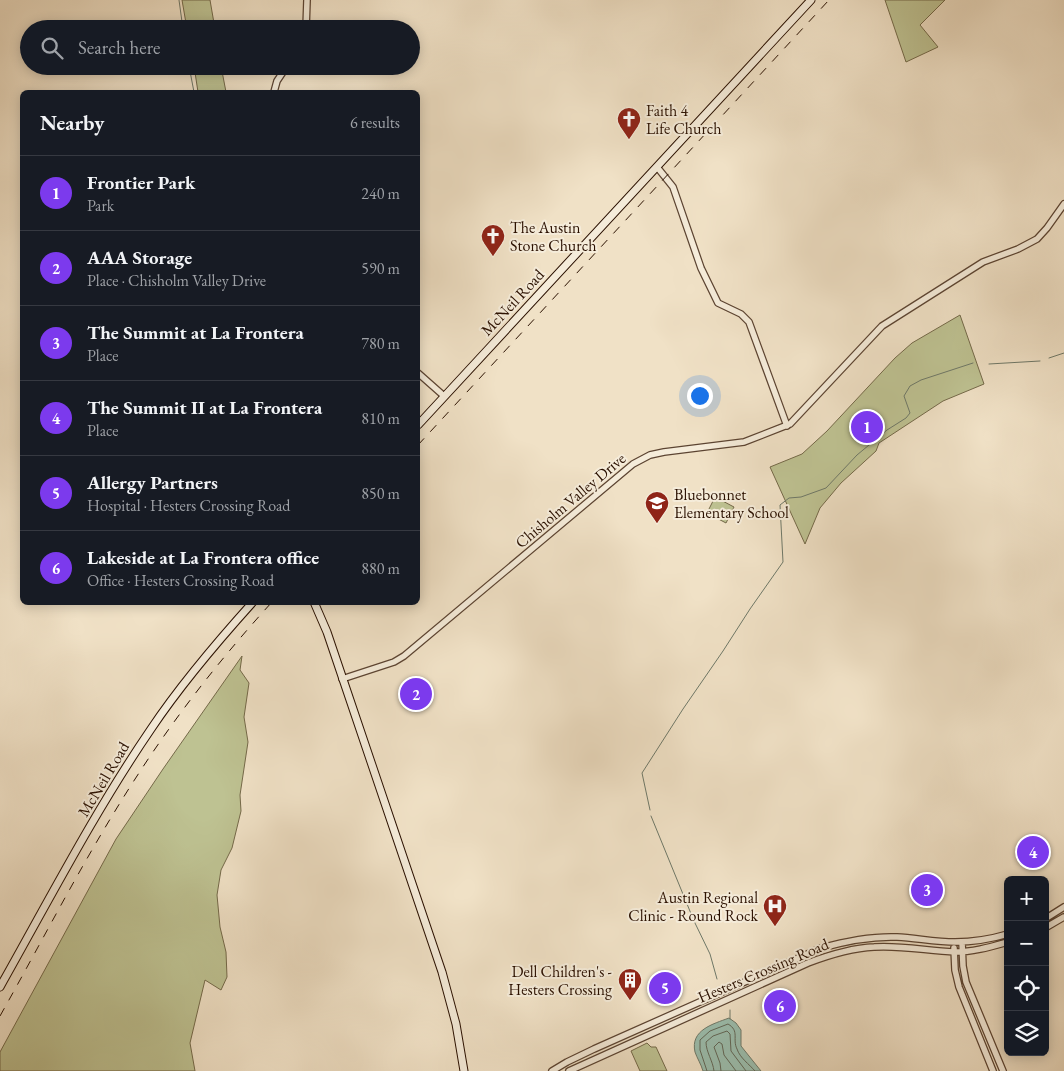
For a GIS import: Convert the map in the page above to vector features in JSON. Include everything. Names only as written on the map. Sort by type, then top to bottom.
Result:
[{"type":"main road","name":"McNeil Road","points":[[420,423],[811,0]]},
{"type":"main road","name":"McNeil Road","points":[[0,987],[106,799],[151,728],[177,692],[250,605]]},
{"type":"main road","points":[[312,605],[318,612]]},
{"type":"main road","points":[[315,605],[325,627],[442,972],[456,1024],[464,1071]]},
{"type":"street","points":[[306,20],[307,0]]},
{"type":"street","points":[[275,90],[281,75]]},
{"type":"street","points":[[656,166],[672,184],[701,268],[718,302],[725,308],[741,314],[749,322],[787,426]]},
{"type":"street","name":"Chisholm Valley Drive","points":[[342,679],[394,662],[408,652],[633,464],[650,455],[664,452],[744,442],[787,426],[796,419],[882,326],[982,262],[1018,249],[1037,239],[1064,204]]},
{"type":"street","points":[[420,375],[444,396]]},
{"type":"street","points":[[1049,916],[1064,906]]},
{"type":"street","points":[[1049,926],[1064,917]]},
{"type":"street","name":"Hesters Crossing Road","points":[[552,1071],[594,1048],[821,948],[848,941],[885,937],[962,942],[1004,935]]},
{"type":"street","points":[[954,942],[955,970],[959,986],[993,1071]]},
{"type":"street","points":[[962,942],[966,982],[1003,1071]]},
{"type":"street","name":"Hesters Crossing Road","points":[[569,1071],[659,1029],[822,958],[844,951],[876,946],[954,952],[982,949],[1004,943]]},
{"type":"shaded area","points":[[182,0],[210,0],[213,20],[185,20]]},
{"type":"shaded area","points":[[885,0],[945,0],[920,25],[938,47],[906,62]]},
{"type":"shaded area","points":[[195,75],[223,75],[226,90],[198,90]]},
{"type":"shaded area","points":[[960,315],[984,384],[943,401],[879,443],[876,451],[841,483],[820,508],[805,544],[770,467],[802,454],[827,431],[895,358],[912,343]]},
{"type":"shaded area","points":[[715,497],[734,507],[726,523],[707,513]]},
{"type":"shaded area","points":[[242,656],[240,670],[249,683],[244,717],[248,742],[240,795],[241,811],[232,848],[221,870],[217,895],[220,927],[226,952],[227,977],[221,990],[205,980],[190,1043],[195,1071],[0,1071],[0,1052],[116,839]]},
{"type":"shaded area","points":[[647,1043],[651,1047],[656,1047],[667,1071],[640,1071],[631,1051]]},
{"type":"water","points":[[729,1018],[741,1030],[741,1046],[761,1071],[703,1071],[695,1052],[694,1044],[696,1038],[704,1029]]},
{"type":"waterway","points":[[179,0],[182,20]]},
{"type":"waterway","points":[[191,75],[194,90]]},
{"type":"waterway","points":[[1049,358],[1064,353]]},
{"type":"waterway","points":[[989,364],[1040,361]]},
{"type":"waterway","points":[[650,810],[642,773],[783,562],[780,505],[789,498],[801,497],[826,488],[857,455],[887,430],[906,418],[910,413],[904,396],[910,386],[921,380],[973,363]]},
{"type":"waterway","points":[[651,816],[694,921],[710,954],[717,979]]},
{"type":"waterway","points":[[730,1010],[730,1019]]},
{"type":"railway","points":[[420,443],[829,0]]},
{"type":"railway","points":[[0,1016],[84,865],[137,776],[201,686],[269,605]]},
{"type":"place","name":"Faith 4 Life Church","points":[[629,140]]},
{"type":"place","name":"The Austin Stone Church","points":[[493,257]]},
{"type":"place","name":"Frontier Park","points":[[867,427]]},
{"type":"place","name":"Bluebonnet Elementary School","points":[[657,524]]},
{"type":"place","name":"AAA Storage","points":[[416,694]]},
{"type":"place","name":"The Summit II at La Frontera","points":[[1033,852]]},
{"type":"place","name":"The Summit at La Frontera","points":[[927,890]]},
{"type":"place","name":"Austin Regional Clinic - Round Rock","points":[[775,927]]},
{"type":"place","name":"Allergy Partners","points":[[665,988]]},
{"type":"place","name":"Dell Children's - Hesters Crossing","points":[[630,1001]]},
{"type":"place","name":"Lakeside at La Frontera office","points":[[780,1006]]}]
